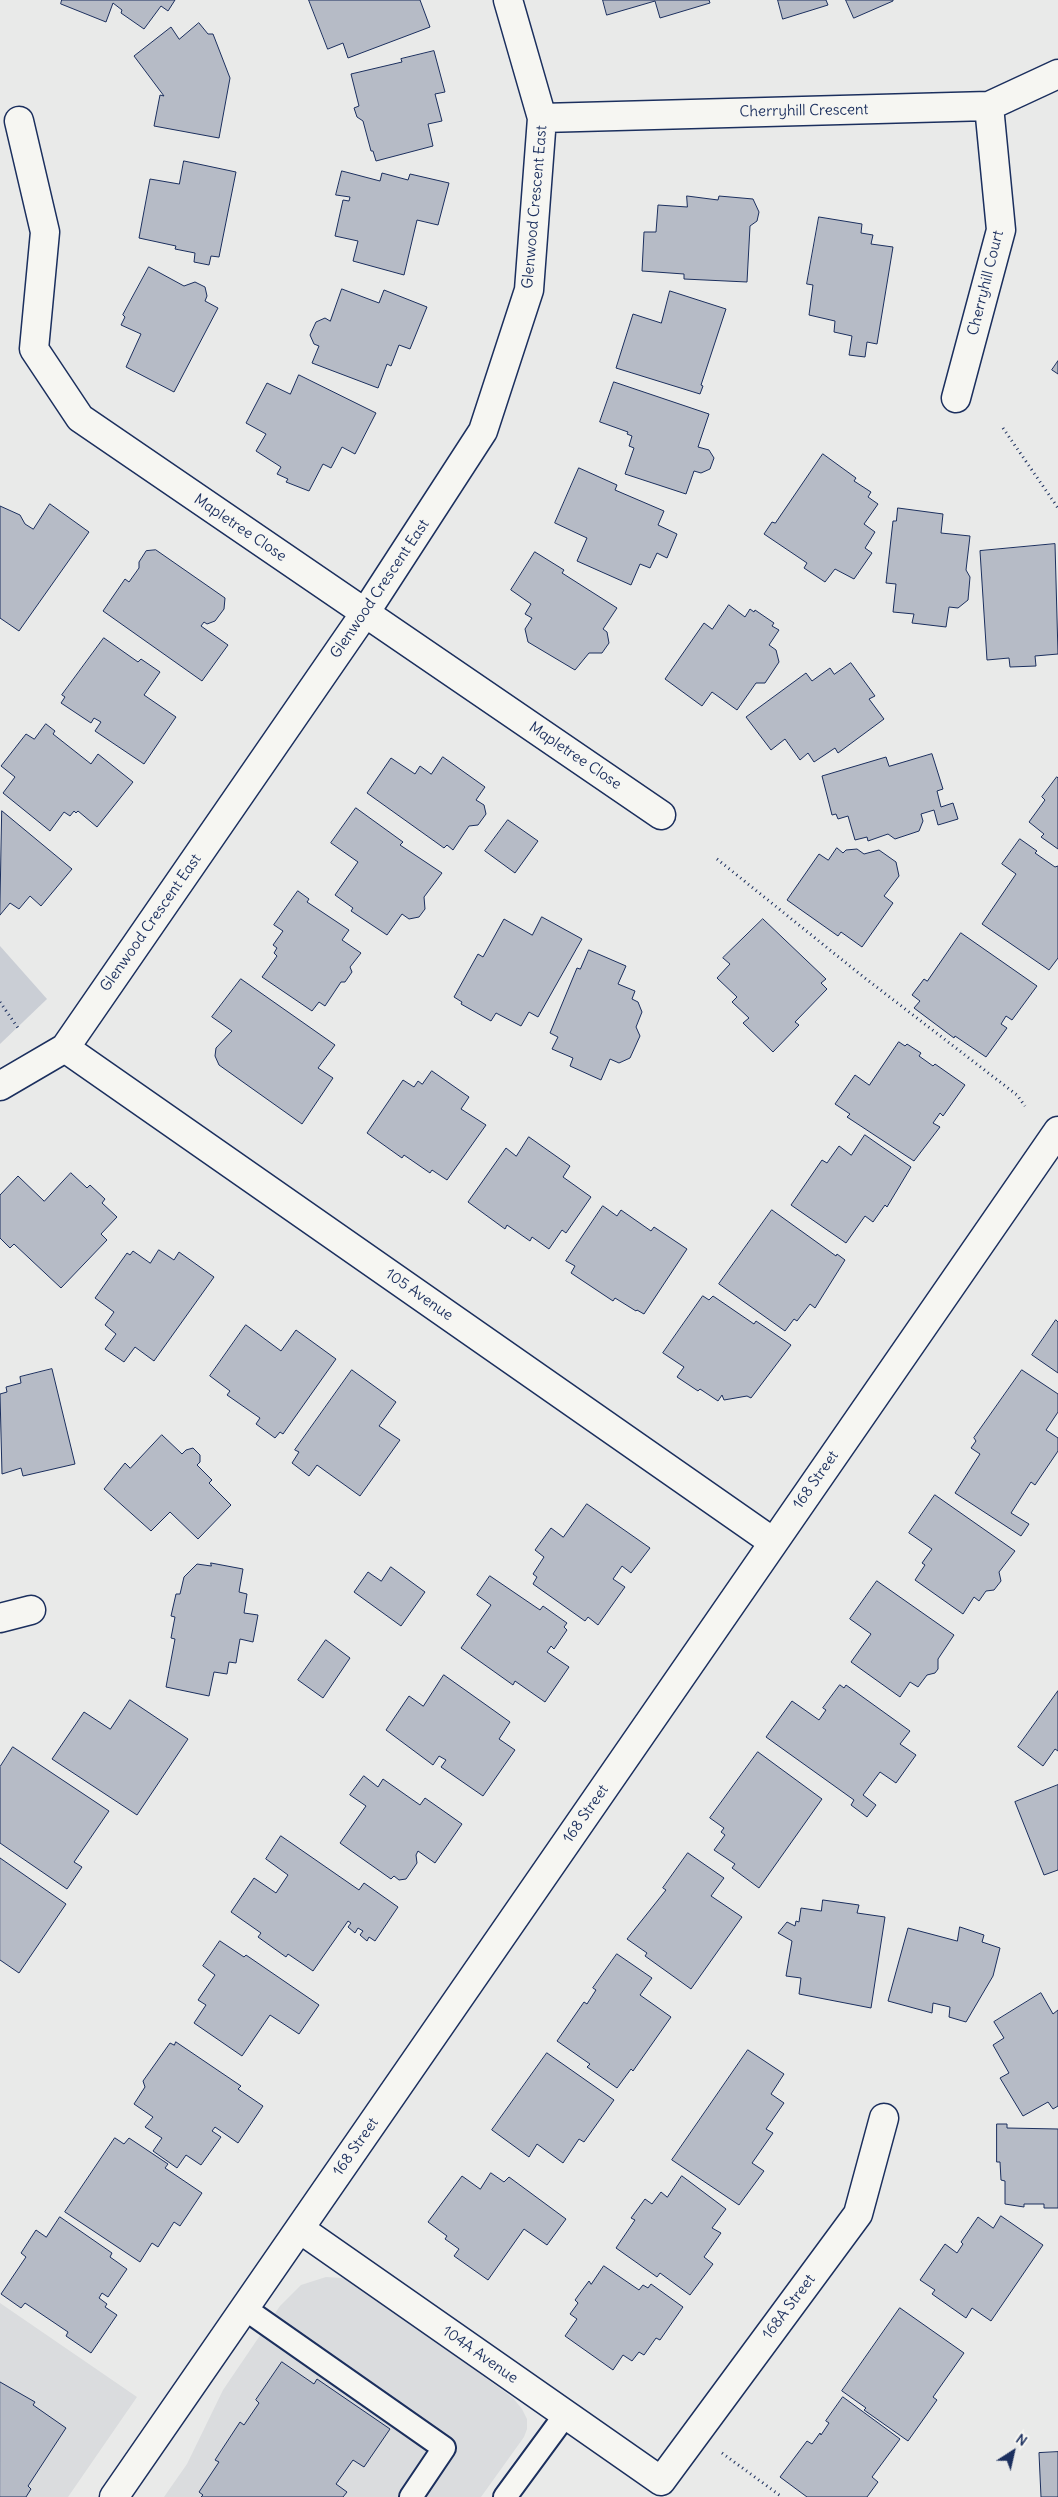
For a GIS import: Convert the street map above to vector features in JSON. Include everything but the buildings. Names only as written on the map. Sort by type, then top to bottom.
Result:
[{"type":"street","name":"Glenwood Crescent East","points":[[0,1086],[65,1048],[365,613],[483,431],[529,290],[542,118],[508,0]]},
{"type":"street","name":"Cherryhill Crescent","points":[[542,118],[989,106],[1058,74]]},
{"type":"street","name":"Cherryhill Court","points":[[956,398],[1001,230],[989,106]]},
{"type":"street","name":"Mapletree Close","points":[[19,121],[45,232],[34,349],[80,418],[661,815]]},
{"type":"street","name":"105 Avenue","points":[[65,1048],[773,1542]]},
{"type":"street","name":"168 Street","points":[[114,2497],[773,1542],[1055,1142]]},
{"type":"street","points":[[0,1618],[31,1610]]},
{"type":"street","name":"168A Street","points":[[661,2481],[858,2214],[884,2118]]},
{"type":"street","name":"104A Avenue","points":[[300,2229],[661,2481]]},
{"type":"lane","points":[[244,2308],[444,2448],[411,2497]]},
{"type":"lane","points":[[505,2497],[566,2414]]},
{"type":"path","points":[[1003,428],[1058,508]]},
{"type":"path","points":[[717,859],[861,975],[1017,1095],[1025,1106]]},
{"type":"path","points":[[0,1002],[18,1028]]},
{"type":"path","points":[[695,2434],[782,2497]]},
{"type":"shaded area","points":[[0,946],[47,999],[0,1044]]},
{"type":"shaded area","points":[[326,2277],[342,2278],[357,2284],[513,2398],[522,2409],[527,2419],[527,2429],[524,2437],[481,2497],[164,2497],[187,2464],[223,2390],[280,2306],[301,2285]]},
{"type":"shaded area","points":[[0,2303],[137,2397],[68,2497],[0,2497]]}]
